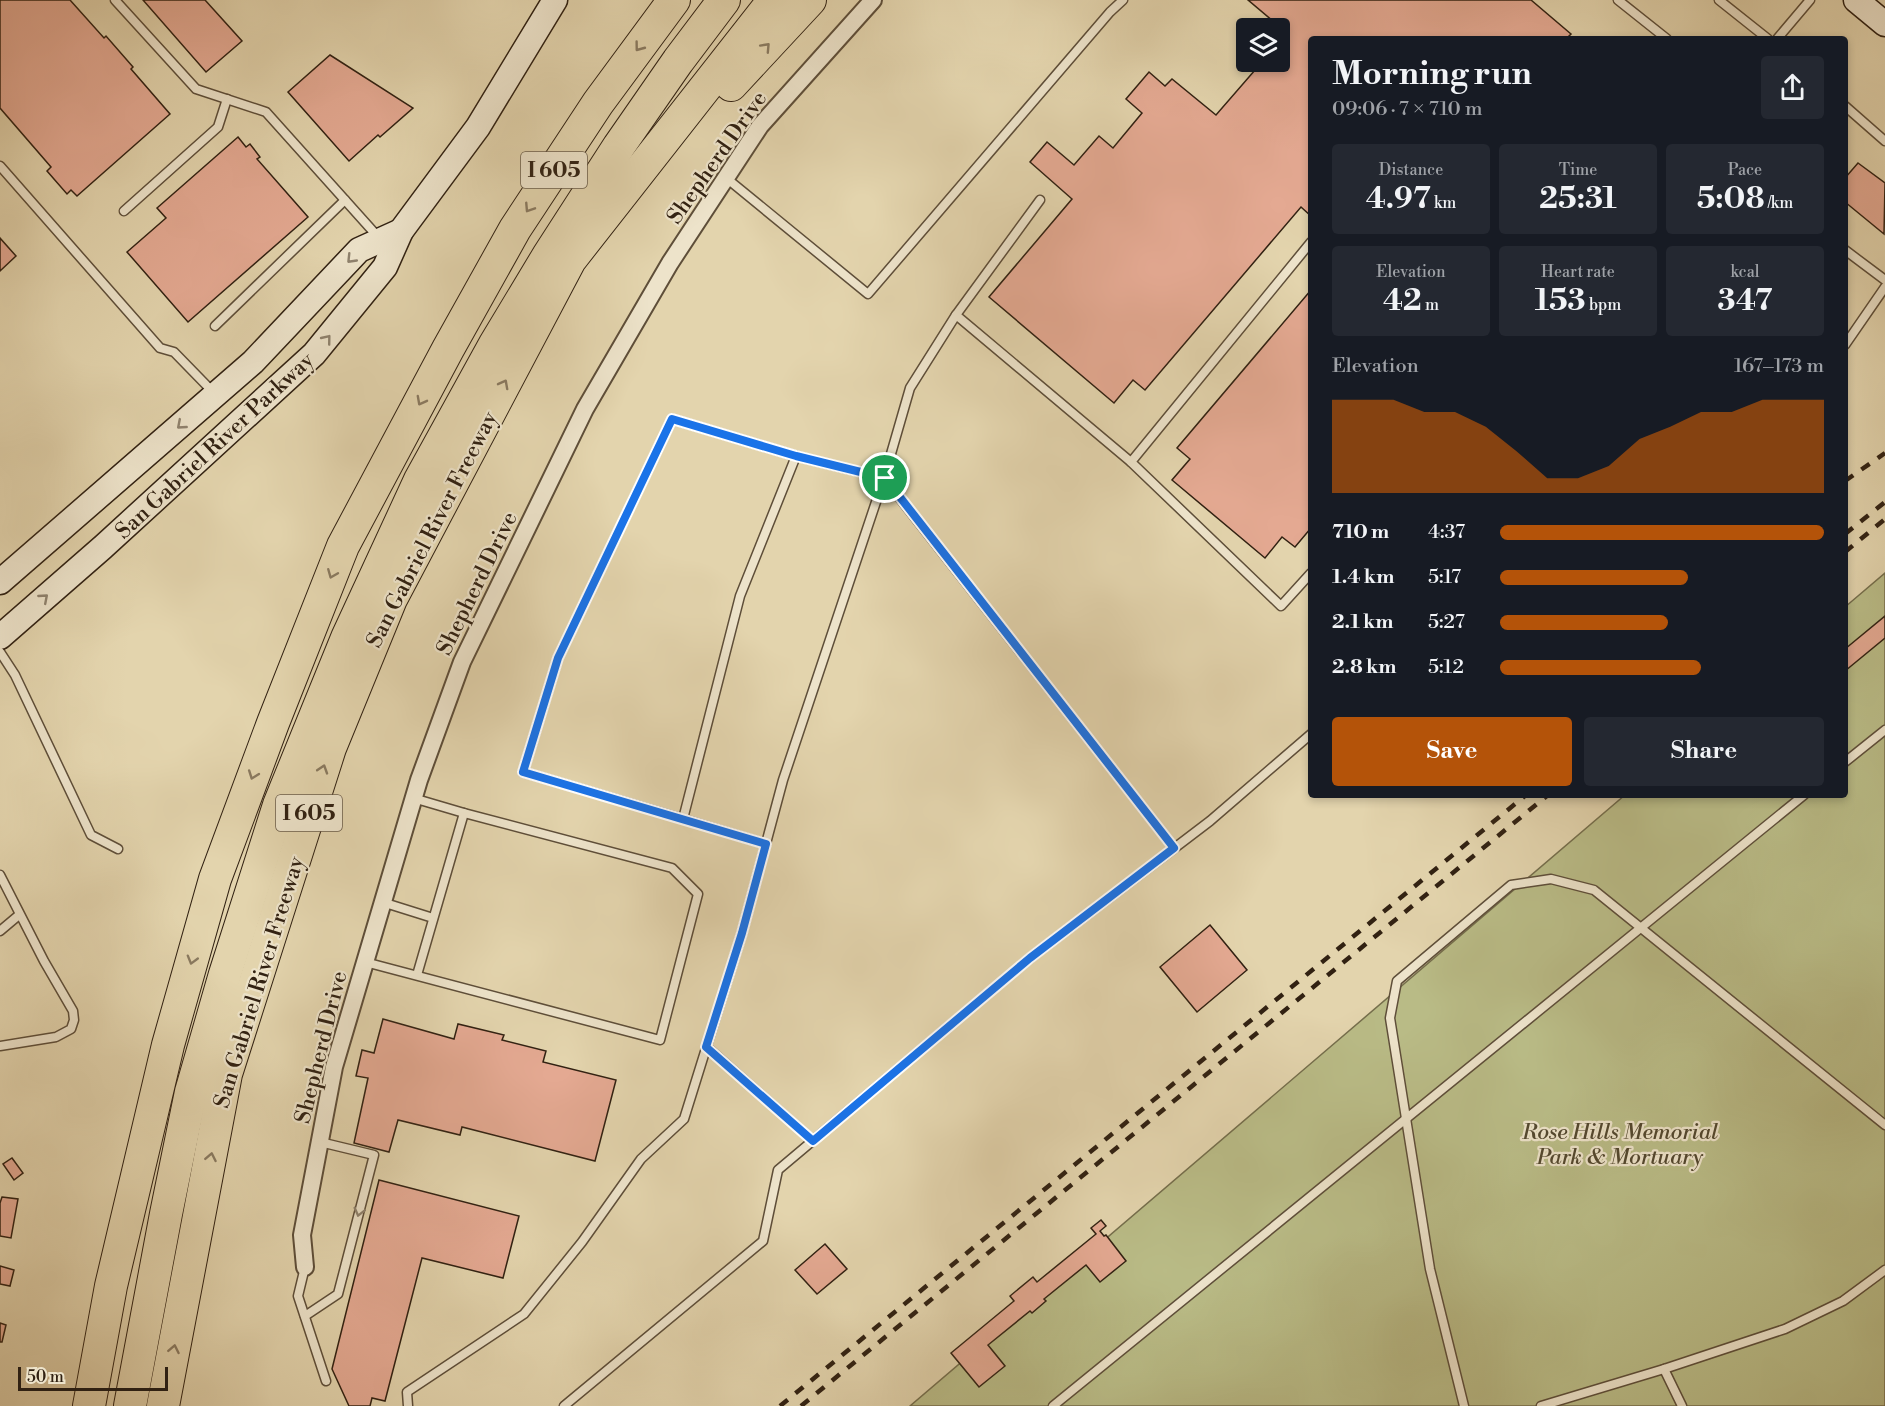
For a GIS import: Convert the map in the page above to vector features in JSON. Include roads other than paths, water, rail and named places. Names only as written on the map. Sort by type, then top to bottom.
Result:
[{"type":"highway","name":"I 605","points":[[89,1406],[111,1286],[168,1045],[215,879],[273,723],[343,546],[515,229],[598,103],[674,0]]},
{"type":"highway","points":[[115,1406],[156,1192],[191,1052],[228,922],[291,744],[356,588],[438,419],[521,273],[612,132],[709,0]]},
{"type":"highway","points":[[130,1406],[165,1214],[194,1081],[225,974],[279,805],[347,638],[420,480],[495,344],[619,146],[678,60],[724,0]]},
{"type":"highway","name":"San Gabriel River Freeway","points":[[163,1406],[226,1074],[330,748],[391,599],[570,260],[774,0]]},
{"type":"highway","points":[[570,260],[810,0]]},
{"type":"main road","name":"San Gabriel River Parkway","points":[[0,637],[103,547],[315,354],[385,267],[391,236],[478,127],[555,0]]},
{"type":"main road","points":[[1856,0],[1885,24]]},
{"type":"main road","name":"San Gabriel River Parkway","points":[[0,582],[253,362],[359,250],[391,236]]},
{"type":"street","name":"Shepherd Drive","points":[[305,1267],[302,1234],[334,1067],[413,798],[462,662],[585,409],[670,263],[760,126],[873,0]]},
{"type":"lane","points":[[116,0],[196,89],[266,112],[345,200],[391,236]]},
{"type":"lane","points":[[726,177],[868,294],[1110,12],[1123,0]]},
{"type":"lane","points":[[1618,0],[1663,36]]},
{"type":"lane","points":[[1719,0],[1764,36]]},
{"type":"lane","points":[[1780,36],[1810,0]]},
{"type":"lane","points":[[124,211],[218,127],[227,99]]},
{"type":"lane","points":[[1848,109],[1885,141]]},
{"type":"lane","points":[[0,166],[160,348],[174,352],[215,395]]},
{"type":"lane","points":[[214,326],[345,200]]},
{"type":"lane","points":[[408,1406],[407,1392],[524,1314],[582,1242],[641,1159],[684,1119],[742,933],[783,780],[885,478],[910,388],[956,315],[1040,200]]},
{"type":"lane","points":[[1131,462],[1308,246]]},
{"type":"lane","points":[[1848,252],[1885,280]]},
{"type":"lane","points":[[1848,341],[1885,287]]},
{"type":"lane","points":[[956,315],[1131,462],[1281,606],[1308,576]]},
{"type":"lane","points":[[766,844],[523,772],[558,658],[672,419],[796,456],[885,478],[1174,848]]},
{"type":"lane","points":[[683,819],[740,596],[796,456]]},
{"type":"lane","points":[[0,652],[15,675],[91,835],[118,849]]},
{"type":"lane","points":[[1848,760],[1885,730]]},
{"type":"lane","points":[[564,1406],[763,1241],[778,1170],[1030,958],[1210,821],[1308,737]]},
{"type":"lane","points":[[365,962],[660,1040],[698,894],[672,868],[413,798]]},
{"type":"lane","points":[[1053,1406],[1800,798]]},
{"type":"lane","points":[[417,975],[464,813]]},
{"type":"lane","points":[[0,875],[19,915],[73,1011],[74,1020],[70,1029],[56,1037],[0,1047]]},
{"type":"lane","points":[[1464,1406],[1430,1269],[1390,1018],[1397,981],[1511,885],[1551,879],[1594,891],[1885,1125]]},
{"type":"lane","points":[[382,902],[433,918]]},
{"type":"lane","points":[[0,931],[19,915]]},
{"type":"lane","points":[[706,1047],[813,1141]]},
{"type":"lane","points":[[305,1316],[338,1294],[374,1155],[320,1142]]},
{"type":"lane","points":[[305,1267],[298,1296],[326,1381]]},
{"type":"lane","points":[[1541,1406],[1785,1329],[1843,1301],[1885,1270]]},
{"type":"lane","points":[[1664,1369],[1682,1406]]},
{"type":"railway","points":[[1848,479],[1885,453]]},
{"type":"railway","points":[[1848,532],[1885,502]]},
{"type":"railway","points":[[1848,550],[1885,519]]},
{"type":"railway","points":[[780,1406],[1522,798]]},
{"type":"railway","points":[[801,1406],[1544,798]]},
{"type":"park label","name":"Rose Hills Memorial Park & Mortuary","points":[[1620,1144]]}]
